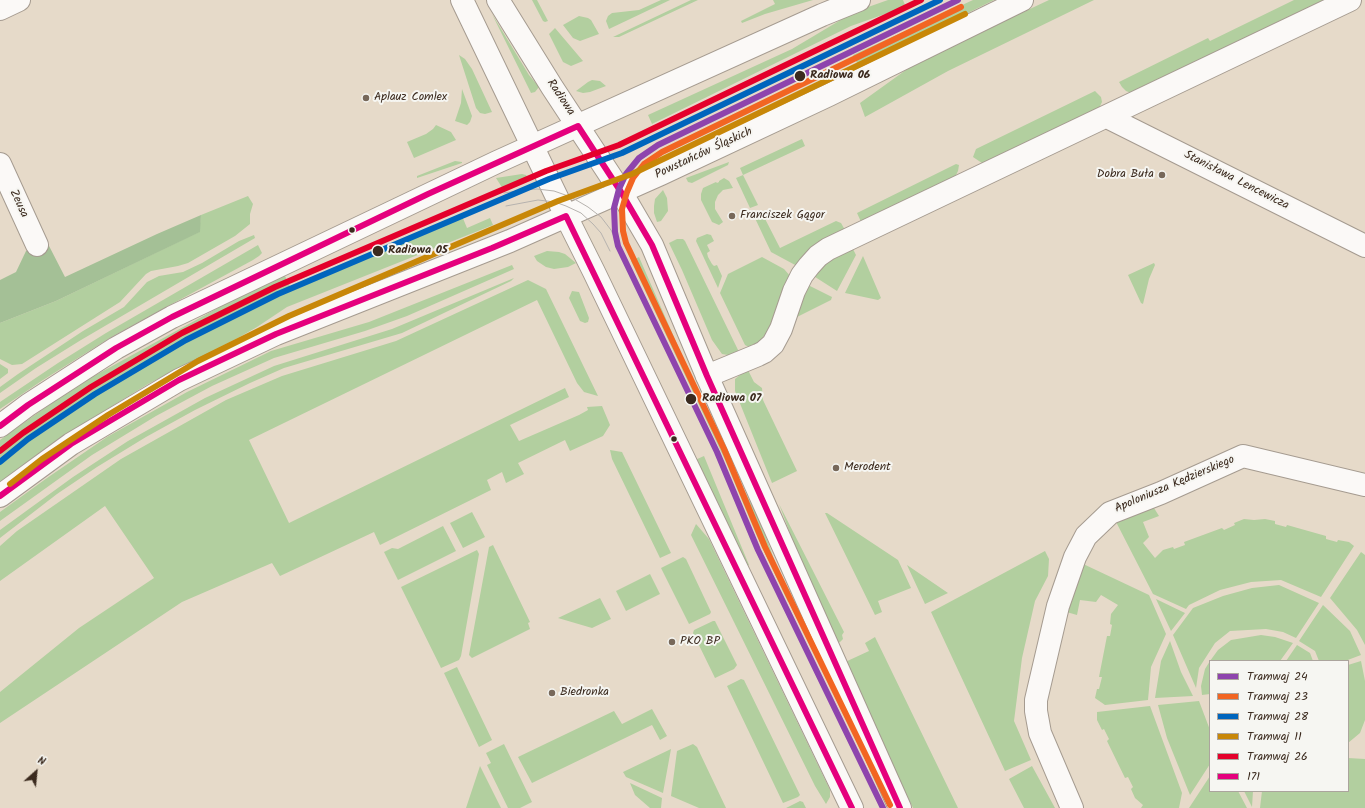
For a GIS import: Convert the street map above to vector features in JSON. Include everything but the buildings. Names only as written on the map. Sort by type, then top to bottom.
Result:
[{"type":"street","points":[[0,9],[19,0]]},
{"type":"street","points":[[462,0],[852,808]]},
{"type":"street","name":"Radiowa","points":[[498,0],[552,87],[621,192],[652,245],[707,376],[900,808]]},
{"type":"street","points":[[0,426],[28,405],[116,348],[172,317],[435,191],[822,15],[859,0]]},
{"type":"street","name":"Powstańców Śląskich","points":[[0,496],[71,444],[179,380],[276,334],[485,251],[621,192],[829,95],[1022,0]]},
{"type":"street","points":[[707,376],[758,355],[773,344],[781,328],[800,279],[809,266],[822,253],[1350,0]]},
{"type":"street","name":"Stanisława Lencewicza","points":[[1107,117],[1365,246]]},
{"type":"street","name":"Zeusa","points":[[0,164],[37,245]]},
{"type":"street","name":"Apoloniusza Kędzierskiego","points":[[1072,808],[1040,733],[1036,711],[1036,700],[1058,606],[1074,557],[1086,536],[1110,513],[1160,493],[1243,456],[1365,485]]},
{"type":"green space","points":[[532,0],[537,0],[548,21],[543,21]]},
{"type":"green space","points":[[661,0],[670,0],[609,29],[606,21],[608,16],[612,13],[639,10]]},
{"type":"green space","points":[[691,0],[698,0],[619,37],[613,37]]},
{"type":"green space","points":[[773,0],[813,0],[765,14],[742,23],[741,21],[775,4]]},
{"type":"green space","points":[[888,0],[903,0],[905,5],[919,0],[925,0],[851,26],[652,124],[648,115],[792,49],[854,12]]},
{"type":"green space","points":[[973,0],[994,0],[859,67],[853,55]]},
{"type":"green space","points":[[1049,0],[1094,0],[948,71],[865,117],[860,103],[917,62]]},
{"type":"green space","points":[[1294,0],[1325,0],[1131,93],[1126,91],[1119,82],[1208,38],[1210,41]]},
{"type":"green space","points":[[492,14],[529,75],[539,87],[535,92],[531,93]]},
{"type":"green space","points":[[579,16],[591,20],[599,34],[580,41],[573,38],[563,25]]},
{"type":"green space","points":[[555,28],[583,61],[571,66],[563,62],[549,34]]},
{"type":"green space","points":[[459,55],[465,59],[472,69],[492,112],[485,114],[480,113],[476,108]]},
{"type":"green space","points":[[592,80],[600,81],[606,86],[590,92],[583,93],[576,91],[588,82]]},
{"type":"green space","points":[[462,89],[472,116],[467,125],[455,121],[461,103]]},
{"type":"green space","points":[[1095,91],[1101,97],[1102,102],[1099,108],[986,163],[982,163],[973,157],[976,149]]},
{"type":"green space","points":[[436,125],[451,132],[456,140],[414,158],[407,142],[426,134]]},
{"type":"green space","points":[[802,139],[805,146],[743,175],[740,168]]},
{"type":"green space","points":[[455,161],[462,163],[417,178],[417,176]]},
{"type":"green space","points":[[729,162],[728,165],[692,183],[688,182],[686,178]]},
{"type":"green space","points":[[956,164],[959,165],[955,177],[862,224],[857,213]]},
{"type":"green space","points":[[522,174],[526,175],[528,178],[503,189],[496,178]]},
{"type":"green space","points":[[743,175],[758,205],[750,208],[736,178]]},
{"type":"green space","points":[[724,178],[729,181],[733,188],[723,190],[718,195],[715,202],[715,209],[723,222],[719,225],[712,222],[701,200],[701,194],[703,188],[716,182],[717,183]]},
{"type":"green space","points":[[663,190],[667,198],[668,211],[661,221],[657,222],[654,213],[655,199]]},
{"type":"green space","points":[[248,196],[253,204],[250,214],[250,224],[235,236],[188,263],[151,271],[146,274],[120,302],[22,364],[12,365],[0,359],[0,323],[56,301],[199,232],[201,215]]},
{"type":"green space","points":[[761,211],[780,248],[836,221],[841,223],[845,230],[797,266],[771,252],[753,214]]},
{"type":"green space","points":[[201,215],[200,232],[56,301],[0,323],[0,280],[16,272],[26,251],[47,242],[65,277]]},
{"type":"green space","points":[[462,216],[467,228],[490,218],[493,225],[287,307],[238,338],[148,384],[75,429],[0,483],[0,440],[46,407],[94,376],[247,292],[284,274],[292,290]]},
{"type":"green space","points":[[707,234],[711,235],[714,241],[707,245],[710,251],[707,253],[708,257],[714,266],[717,265],[722,276],[718,288],[696,241],[697,238]]},
{"type":"green space","points":[[254,235],[255,238],[81,340],[36,368],[0,393],[0,387],[18,374],[83,331],[124,307],[147,282],[159,276],[183,272],[202,263],[239,241]]},
{"type":"green space","points":[[677,239],[683,239],[685,241],[739,352],[728,355],[722,354],[712,340],[669,243]]},
{"type":"green space","points":[[258,245],[262,253],[253,260],[113,336],[0,409],[0,402],[58,363],[106,333]]},
{"type":"green space","points":[[853,249],[856,255],[837,291],[812,275],[824,263]]},
{"type":"green space","points":[[547,251],[565,254],[576,263],[568,267],[554,269],[546,267],[537,261],[534,256]]},
{"type":"green space","points":[[863,256],[881,298],[878,300],[845,293]]},
{"type":"green space","points":[[639,257],[726,456],[760,520],[789,601],[788,602],[756,534],[725,460],[631,261]]},
{"type":"green space","points":[[762,257],[784,269],[791,277],[774,321],[762,339],[751,348],[745,345],[720,293],[728,274]]},
{"type":"green space","points":[[1154,263],[1155,265],[1149,279],[1143,304],[1141,303],[1128,275]]},
{"type":"green space","points":[[512,265],[514,269],[407,316],[365,331],[274,358],[212,386],[156,416],[92,455],[0,521],[0,512],[47,478],[107,437],[187,392],[271,351],[369,322]]},
{"type":"green space","points":[[514,278],[511,281],[402,333],[284,368],[195,410],[146,437],[97,467],[57,494],[0,538],[0,530],[73,477],[128,441],[205,398],[274,366],[392,329]]},
{"type":"green space","points":[[528,280],[546,289],[598,396],[584,392],[577,383],[537,300],[249,440],[289,523],[565,388],[569,397],[510,425],[519,441],[579,415],[588,410],[587,407],[602,406],[610,425],[603,436],[570,451],[565,440],[518,463],[524,474],[506,483],[502,472],[487,480],[491,490],[380,545],[374,532],[280,576],[272,563],[182,602],[0,723],[0,692],[79,628],[154,578],[105,506],[0,581],[0,546],[17,531],[121,459],[226,400],[282,376],[396,341]]},
{"type":"green space","points":[[806,284],[832,297],[831,300],[795,318]]},
{"type":"green space","points":[[572,291],[579,292],[589,318],[588,322],[585,323],[580,321],[569,298]]},
{"type":"green space","points":[[0,364],[8,369],[8,373],[0,379]]},
{"type":"green space","points":[[748,370],[754,382],[762,388],[763,400],[797,471],[772,483],[735,391],[735,379]]},
{"type":"green space","points":[[610,450],[622,452],[671,553],[660,558],[612,459]]},
{"type":"green space","points":[[704,456],[749,565],[747,566],[695,460]]},
{"type":"green space","points":[[1149,500],[1159,516],[1143,522],[1149,537],[1143,543],[1155,558],[1163,550],[1173,547],[1174,549],[1185,545],[1184,542],[1222,528],[1224,530],[1235,525],[1234,523],[1244,519],[1265,519],[1275,521],[1275,524],[1286,527],[1287,525],[1326,536],[1326,539],[1337,542],[1338,540],[1349,542],[1354,546],[1321,597],[1281,580],[1251,582],[1220,590],[1189,605],[1186,609],[1153,594],[1113,516]]},
{"type":"green space","points":[[779,504],[844,632],[842,635],[843,639],[836,644],[831,642]]},
{"type":"green space","points":[[472,512],[485,537],[463,548],[450,523]]},
{"type":"green space","points":[[825,513],[898,560],[911,588],[878,601],[882,612],[875,615]]},
{"type":"green space","points":[[696,524],[709,539],[830,790],[830,797],[826,804],[815,786],[691,535]]},
{"type":"green space","points":[[443,526],[456,551],[398,580],[384,552],[392,548],[398,549]]},
{"type":"green space","points":[[493,545],[530,622],[528,623],[530,629],[472,658],[469,655],[489,547]]},
{"type":"green space","points":[[477,550],[479,554],[461,656],[459,660],[441,668],[401,587]]},
{"type":"green space","points":[[1045,551],[1049,559],[1048,576],[1035,601],[1022,658],[1014,721],[1031,760],[1005,771],[931,612]]},
{"type":"green space","points":[[1361,552],[1365,555],[1365,645],[1357,630],[1330,598]]},
{"type":"green space","points":[[683,557],[686,559],[711,612],[710,614],[689,624],[661,568]]},
{"type":"green space","points":[[1079,562],[1149,595],[1166,634],[1151,667],[1148,700],[1105,705],[1095,698],[1102,677],[1099,677],[1107,636],[1110,636],[1112,625],[1110,624],[1111,614],[1118,605],[1101,595],[1096,602],[1080,600],[1077,615],[1063,611]]},
{"type":"green space","points":[[907,565],[948,593],[925,604]]},
{"type":"green space","points":[[650,574],[660,594],[626,611],[616,591]]},
{"type":"green space","points":[[1279,585],[1319,603],[1296,638],[1283,632],[1266,629],[1230,631],[1215,643],[1199,668],[1196,688],[1173,635],[1193,608],[1223,596],[1252,588]]},
{"type":"green space","points":[[600,598],[611,619],[592,628],[558,618]]},
{"type":"green space","points":[[1156,599],[1185,613],[1171,631]]},
{"type":"green space","points":[[1323,605],[1350,631],[1361,655],[1348,660],[1319,660],[1315,651],[1299,641]]},
{"type":"green space","points":[[715,621],[737,665],[734,669],[715,678],[693,633],[694,630]]},
{"type":"green space","points":[[1261,635],[1275,637],[1293,643],[1281,660],[1211,660],[1218,650],[1231,640]]},
{"type":"green space","points":[[875,637],[958,808],[913,808],[843,663],[869,651],[865,643]]},
{"type":"green space","points":[[1170,641],[1181,672],[1193,696],[1155,698],[1161,661]]},
{"type":"green space","points":[[1297,645],[1310,653],[1313,660],[1287,660]]},
{"type":"green space","points":[[1361,661],[1365,681],[1365,720],[1360,733],[1349,742],[1349,665]]},
{"type":"green space","points":[[1209,663],[1209,694],[1202,695],[1201,686],[1205,669]]},
{"type":"green space","points":[[457,667],[492,740],[479,747],[444,673]]},
{"type":"green space","points":[[741,679],[744,680],[800,795],[798,797],[783,803],[727,686]]},
{"type":"green space","points":[[1199,701],[1209,727],[1209,766],[1190,795],[1167,738],[1158,705]]},
{"type":"green space","points":[[1150,706],[1182,793],[1179,808],[1141,808],[1143,805],[1135,798],[1131,789],[1133,787],[1128,777],[1125,778],[1107,741],[1109,739],[1097,720],[1097,712]]},
{"type":"green space","points":[[652,709],[667,736],[660,740],[652,725],[532,783],[518,757],[614,711],[622,724]]},
{"type":"green space","points":[[504,744],[532,802],[520,808],[508,808],[487,765],[491,763],[486,753]]},
{"type":"green space","points":[[693,744],[697,747],[726,808],[699,808],[671,796],[677,751]]},
{"type":"green space","points":[[671,749],[663,793],[626,777],[623,772]]},
{"type":"green space","points":[[1349,758],[1365,759],[1365,808],[1260,808],[1262,792],[1349,792]]},
{"type":"green space","points":[[480,766],[501,808],[466,808]]},
{"type":"green space","points":[[1032,766],[1055,808],[1024,808],[1009,779]]},
{"type":"green space","points":[[1209,778],[1209,792],[1239,792],[1247,808],[1189,808]]},
{"type":"green space","points":[[630,783],[662,798],[661,808],[650,808],[635,795]]},
{"type":"green space","points":[[1244,792],[1253,792],[1252,807]]},
{"type":"green space","points":[[800,801],[803,802],[806,808],[786,808]]},
{"type":"tram line","name":"26","points":[[0,451],[23,433],[91,387],[182,333],[275,287],[546,171],[619,145],[921,0]]},
{"type":"tram line","name":"28","points":[[0,462],[28,439],[95,394],[186,340],[278,294],[549,179],[622,153],[940,0]]},
{"type":"tram line","name":"24","points":[[883,808],[758,550],[717,452],[618,246],[615,232],[614,208],[619,189],[626,174],[639,158],[658,145],[958,0]]},
{"type":"tram line","name":"23","points":[[890,805],[765,547],[724,449],[626,243],[623,231],[622,209],[633,178],[644,164],[662,152],[961,7]]},
{"type":"tram line","name":"11","points":[[10,484],[42,459],[108,415],[198,361],[289,316],[558,201],[632,174],[965,14]]},
{"type":"tram line","points":[[504,193],[537,189],[554,191],[571,197],[601,217],[611,230],[617,243]]},
{"type":"tram line","points":[[506,206],[538,200],[555,202],[566,206],[581,213],[593,224],[601,233],[610,251]]},
{"type":"transit line","name":"171","points":[[0,426],[28,405],[116,348],[172,317],[428,194],[578,126],[621,192],[652,245],[707,376],[900,808]]},
{"type":"transit line","name":"171","points":[[0,496],[71,444],[179,380],[276,334],[492,248],[566,216],[852,808]]},
{"type":"place","name":"Radiowa 06","points":[[800,76]]},
{"type":"place","name":"Aplauz Comlex","points":[[366,98]]},
{"type":"place","name":"Dobra Buła","points":[[1162,175]]},
{"type":"place","name":"Franciszek Gągor","points":[[732,216]]},
{"type":"place","name":"Radiowa 05","points":[[378,251]]},
{"type":"place","name":"Radiowa 07","points":[[691,399]]},
{"type":"place","name":"Merodent","points":[[836,468]]},
{"type":"place","name":"PKO BP","points":[[672,642]]},
{"type":"place","name":"Biedronka","points":[[552,693]]}]
